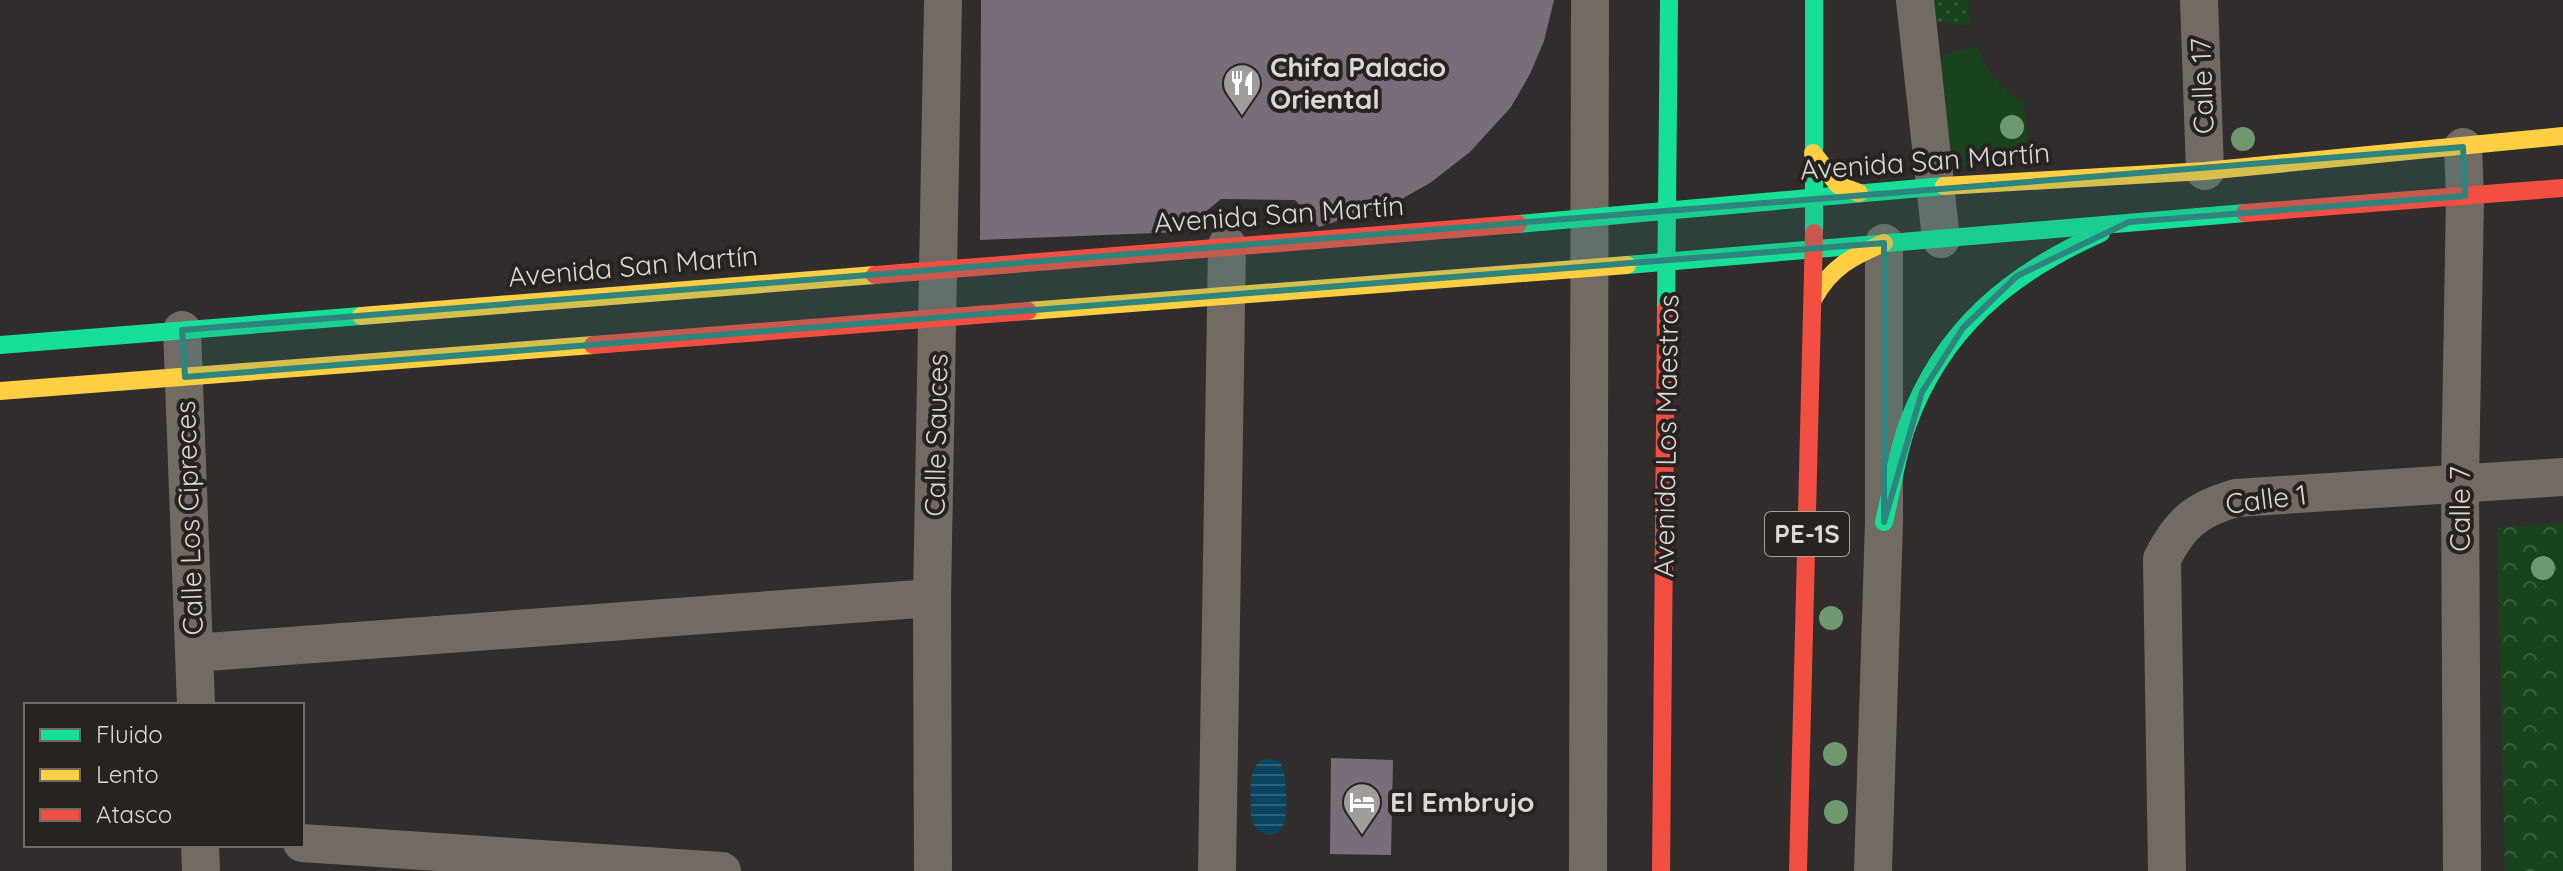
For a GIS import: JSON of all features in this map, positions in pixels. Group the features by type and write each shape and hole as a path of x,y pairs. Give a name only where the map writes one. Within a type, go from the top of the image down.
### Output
{"main road":[{"name":"Avenida Los Maestros","path":"1661,871 1669,0"},
{"name":"PE-1S","path":"1798,871 1814,298 1814,0"},
{"name":"Avenida San Martín","path":"0,345 1588,218 1934,187 2205,171 2563,136"},
{"path":"1813,153 1838,185 1859,193"},
{"path":"0,391 1588,268 2563,188"},
{"path":"1884,522 1907,427 1942,355 1963,328 2017,276 2082,241 2129,222"},
{"path":"1814,298 1824,278 1840,262 1884,243"}],"street":[{"name":"Calle Sauces","path":"933,871 932,598 943,0"},
{"path":"1588,871 1590,0"},
{"path":"1915,0 1941,239"},
{"name":"Calle 17","path":"2199,0 2205,171"},
{"name":"Calle 7","path":"2462,871 2460,482 2465,196 2463,147"},
{"path":"1873,871 1884,522 1884,243"},
{"path":"1217,871 1227,245"},
{"name":"Calle Los Cipreces","path":"182,330 196,703"},
{"name":"Calle 1","path":"2167,871 2162,559 2172,539 2197,513 2236,498 2563,477"},
{"path":"194,653 932,598"},
{"path":"304,843 722,871"},
{"path":"200,847 201,871"}],"highlighted area":[{"path":"2463,147 2465,196 2129,222 2017,276 1963,328 1922,392 1884,522 1884,243 185,377 182,330"}],"green space":[{"path":"1927,0 1968,0 1970,26 1929,21"},
{"path":"1977,46 1995,78 2024,102 2030,163 1961,166 1946,153 1934,65 1947,53"},
{"path":"2563,523 2563,871 2505,871 2497,528"}],"water":[{"path":"1265,758 1280,761 1286,793 1283,826 1269,835 1255,827 1251,816 1252,775"}],"building":[{"name":"Chifa Palacio Oriental","path":"981,0 1554,0 1544,41 1511,107 1470,152 1430,183 1398,201 1319,227 1295,200 1221,199 1181,232 980,240"},
{"path":"1331,758 1393,760 1391,855 1330,854"}],"traffic: fast":[{"path":"1666,310 1669,0"},
{"path":"1814,0 1814,233"},
{"path":"1518,224 1944,186"},
{"path":"1627,265 2245,213"},
{"path":"1884,522 1907,426 1939,361 1960,333 2008,287 2037,267 2101,233"},
{"path":"0,345 361,316"}],"traffic: slow":[{"path":"1944,186 2205,171 2563,136"},
{"path":"1813,153 1838,185 1859,193"},
{"path":"1814,298 1835,270 1884,243"},
{"path":"1028,311 1627,265"},
{"path":"361,316 875,275"},
{"path":"0,391 593,345"}],"traffic: jam":[{"path":"2245,213 2563,188"},
{"path":"875,275 1518,224"},
{"path":"1798,871 1814,233"},
{"path":"1661,871 1666,310"},
{"path":"593,345 1028,311"}],"place":[{"name":"Chifa Palacio Oriental","path":"1242,117"},
{"name":"El Embrujo","path":"1362,836"}]}
